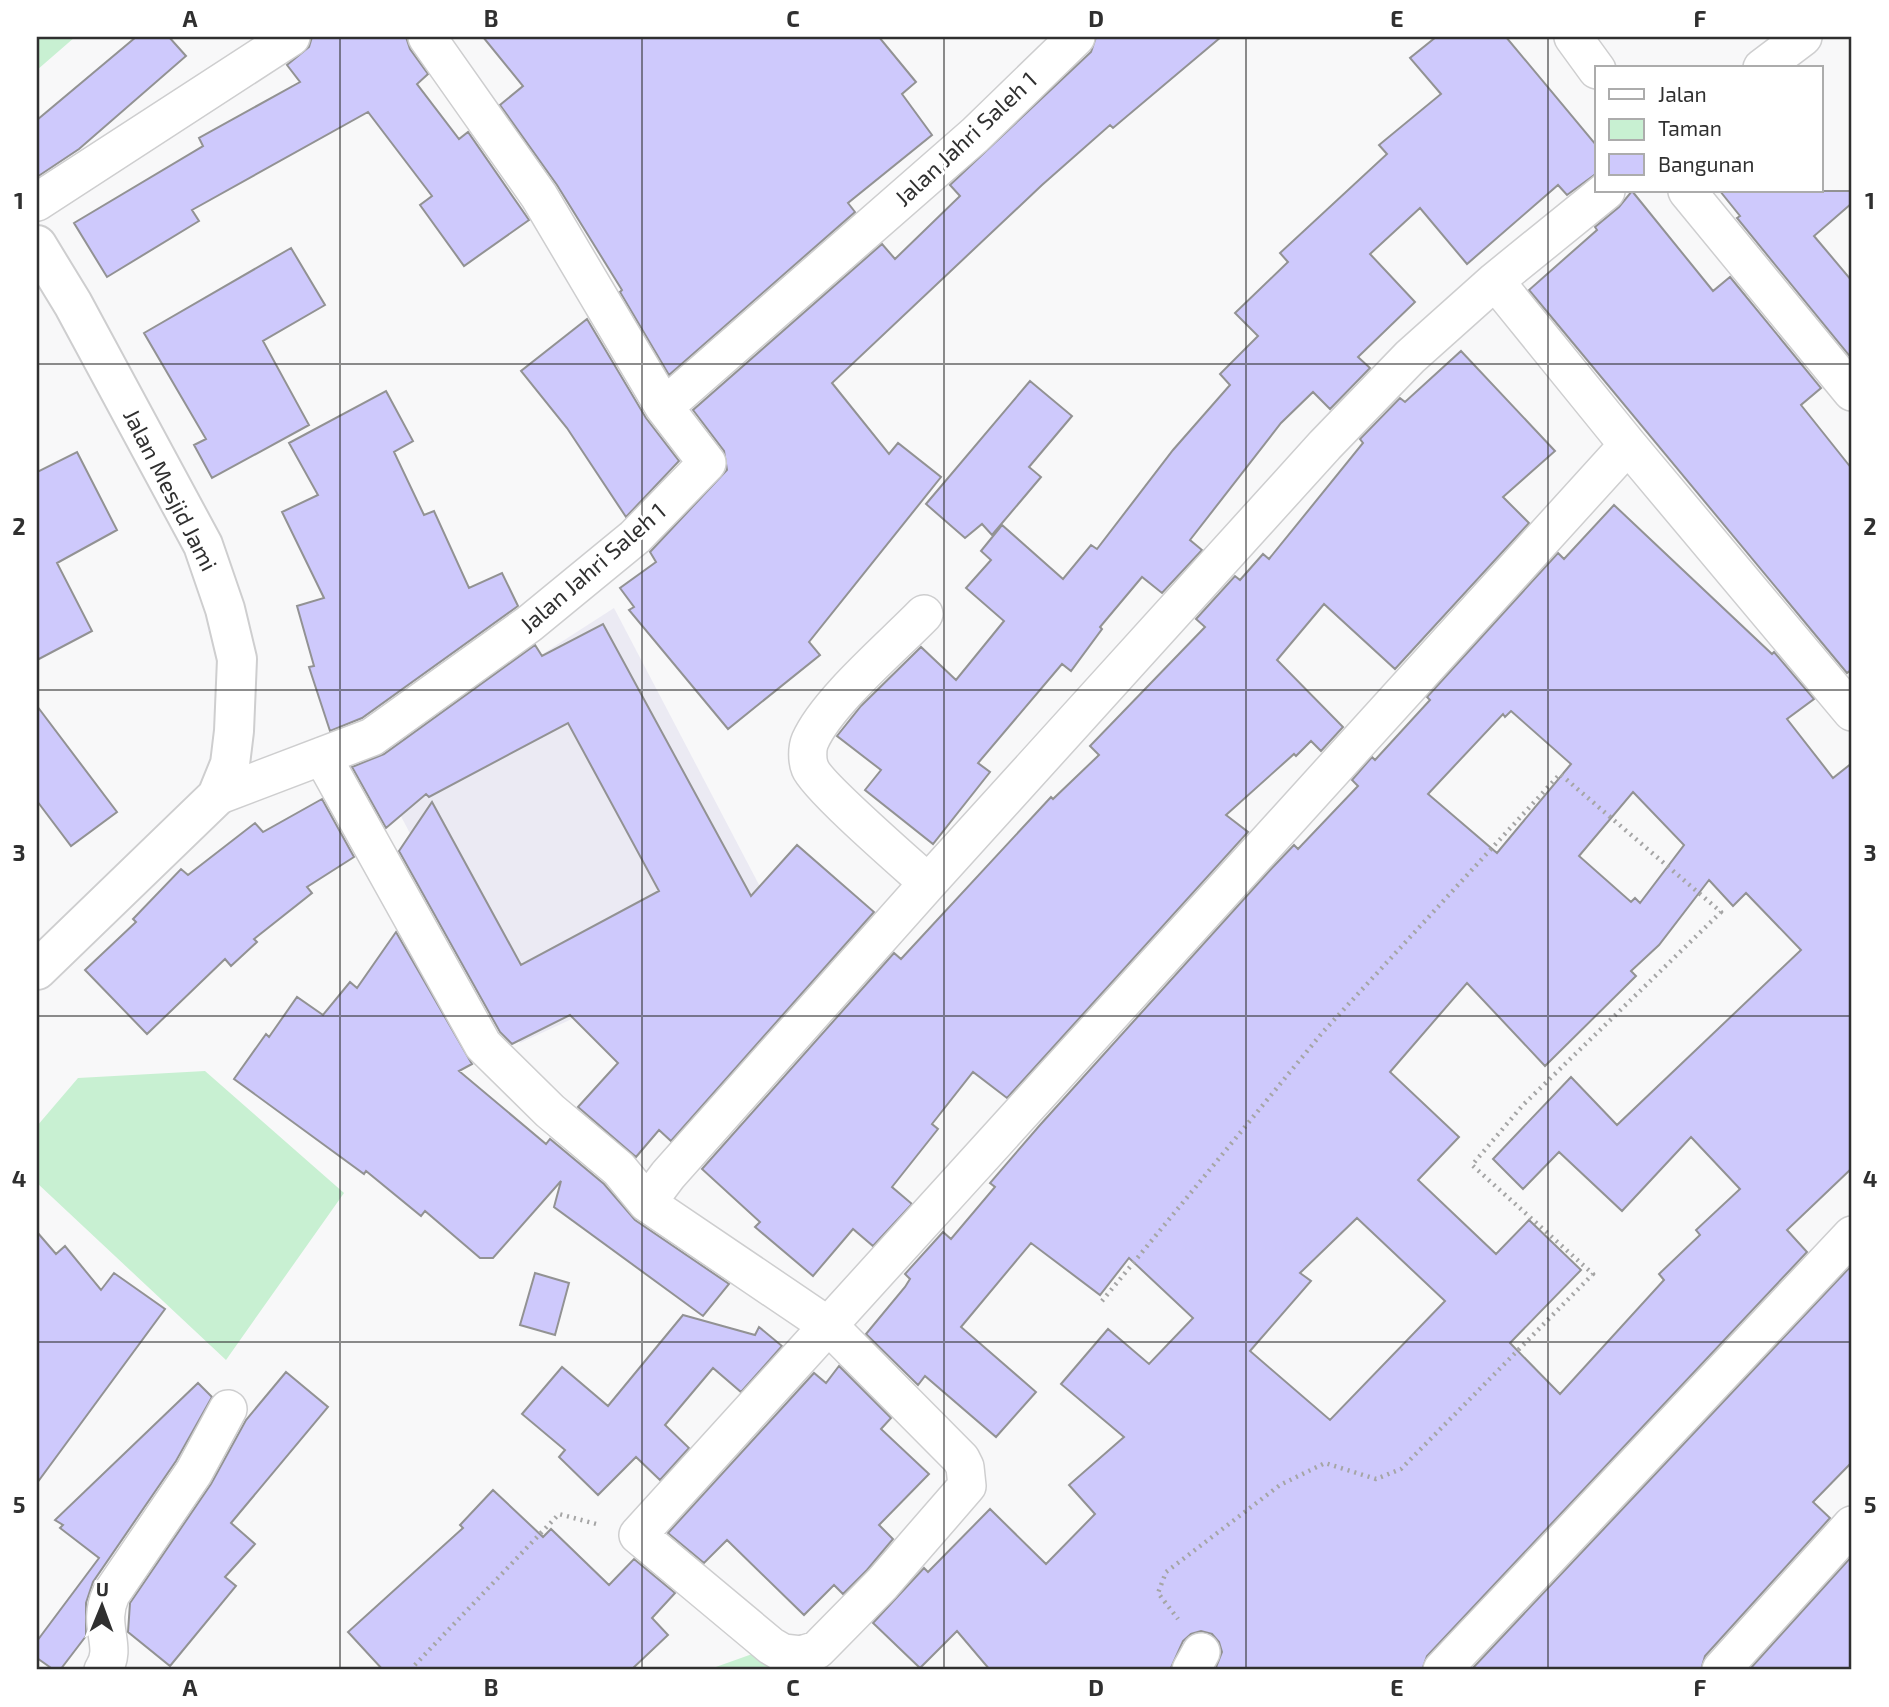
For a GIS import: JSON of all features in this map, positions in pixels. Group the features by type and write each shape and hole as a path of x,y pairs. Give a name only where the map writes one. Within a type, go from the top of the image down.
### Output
{"street":[{"path":"37,202 291,37"},
{"path":"427,37 539,196 664,407"},
{"name":"Jalan Jahri Saleh 1","path":"217,796 372,737 529,624 635,537 707,463 664,407 975,135 1076,37"},
{"path":"1573,37 1595,67"},
{"path":"1765,66 1803,37"},
{"path":"647,1203 668,1175 928,883 1316,454 1410,357 1495,281 1605,192"},
{"path":"1688,192 1852,392"},
{"name":"Jalan Mesjid Jami","path":"37,246 73,304 202,545 225,609 237,659 230,764 217,796 37,970"},
{"path":"1495,281 1628,445 1852,712"},
{"path":"322,756 484,1045 550,1111 619,1169 647,1203 830,1327 961,1459 965,1467 967,1486 882,1584 817,1650 801,1655 783,1653 771,1646 638,1535 830,1327 1135,985 1628,445"},
{"path":"924,614 834,707 810,742 808,757 810,769 828,788 928,883"},
{"path":"1442,1670 1852,1235"},
{"path":"103,1670 109,1658 104,1609 111,1594 194,1472 228,1409"},
{"path":"1721,1670 1852,1525"}],"path":[{"path":"1101,1301 1322,1033 1560,774 1721,912 1523,1105 1472,1164 1593,1274 1401,1469 1376,1479 1325,1463 1280,1485 1166,1572 1158,1593 1198,1640 1196,1661"},
{"path":"410,1670 559,1514 638,1535"}],"shaded area":[{"path":"614,608 779,923 520,1043 373,763"}],"green space":[{"path":"37,37 75,37 37,70"},
{"path":"205,1071 344,1193 226,1360 37,1183 37,1126 78,1078"},
{"path":"755,1653 772,1670 711,1670 713,1668"}],"building":[{"path":"136,37 169,37 186,56 79,149 37,177 37,120"},
{"path":"312,37 406,37 410,49 428,74 417,84 459,139 468,132 529,220 464,266 420,205 432,196 368,112 192,210 199,221 107,277 74,223 203,146 199,138 300,82 287,65 309,47"},
{"path":"483,37 879,37 916,82 902,94 932,135 848,203 855,212 669,375 620,292 622,290 557,185 500,105 523,86"},
{"path":"1096,37 1221,37 1113,128 1110,125 1042,185 832,383 889,454 898,443 941,477 809,642 820,655 728,729 629,610 634,607 620,588 656,562 650,552 727,470 724,451 693,410 882,244 895,259 960,196 950,185 1091,52"},
{"path":"1436,37 1506,37 1595,144 1595,174 1567,195 1558,185 1467,264 1420,208 1370,254 1415,302 1358,357 1370,368 1330,409 1313,392 1281,423 1190,540 1202,550 1162,593 1142,577 1100,627 1102,629 1071,671 1062,664 978,763 990,772 933,844 865,790 881,770 837,736 861,706 921,647 956,680 1004,621 966,588 991,560 981,551 1002,525 1063,579 1091,545 1097,549 1173,450 1230,385 1220,374 1258,336 1235,313 1288,262 1280,253 1387,154 1379,145 1441,94 1410,58"},
{"path":"1852,191 1852,203 1814,236 1852,281 1852,359 1737,218 1740,216 1721,192"},
{"path":"1633,192 1713,291 1730,277 1821,388 1801,405 1852,469 1852,669 1847,673 1529,290"},
{"path":"291,248 325,305 263,341 309,425 212,478 194,445 206,439 144,333"},
{"path":"587,319 646,418 679,461 626,517 567,428 521,371"},
{"path":"1461,351 1555,451 1503,497 1529,523 1395,669 1324,604 1277,660 1343,727 1321,751 1311,741 1226,815 1248,832 1007,1098 973,1072 932,1124 938,1129 892,1187 912,1204 873,1246 853,1229 813,1276 755,1227 760,1222 702,1169 894,953 901,959 1051,797 1053,799 1099,755 1090,746 1205,627 1196,619 1235,576 1240,580 1263,554 1269,559 1363,443 1360,439 1400,398 1405,402"},
{"path":"1030,381 1072,416 1029,467 1041,477 992,535 982,524 965,538 926,504"},
{"path":"386,391 413,441 394,452 424,515 434,511 469,588 502,573 518,606 362,718 330,731 309,667 314,666 297,606 324,598 282,512 318,495 289,443"},
{"path":"77,452 117,530 57,563 92,631 37,660 37,472"},
{"path":"1614,505 1772,654 1774,652 1814,699 1787,719 1833,778 1852,763 1852,1168 1787,1230 1807,1252 1427,1656 1422,1670 1215,1670 1222,1652 1219,1642 1212,1634 1201,1631 1191,1634 1183,1641 1170,1670 990,1670 957,1631 920,1668 873,1623 924,1568 928,1572 990,1509 1046,1564 1095,1514 1069,1485 1124,1437 1061,1384 1108,1329 1149,1364 1193,1318 1129,1258 1100,1295 1031,1243 961,1327 1036,1392 996,1437 925,1376 918,1385 866,1334 905,1287 910,1279 905,1274 943,1232 951,1239 995,1187 990,1183 1040,1125 1272,868 1294,845 1298,849 1358,786 1352,780 1372,757 1375,760 1430,700 1427,697 1558,553 1564,559","holes":["1511,711 1571,764 1497,853 1428,794 1503,714 1505,717","1633,792 1684,845 1640,903 1635,898 1631,902 1579,856","1709,880 1733,906 1746,893 1801,950 1617,1125 1571,1077 1493,1159 1523,1189 1559,1152 1622,1211 1691,1137 1740,1189 1696,1230 1700,1235 1659,1274 1664,1280 1560,1394 1510,1343 1581,1270 1529,1220 1496,1254 1418,1180 1459,1137 1390,1072 1467,983 1545,1066 1636,976 1631,971 1659,945","1357,1218 1445,1301 1330,1420 1250,1351 1311,1281 1300,1273"]},
{"path":"603,624 751,896 797,845 874,912 671,1141 659,1130 636,1157 578,1107 618,1063 570,1015 512,1044 500,1032 399,851 432,802 521,965 659,891 568,723 429,797 426,794 386,828 352,767 384,754 535,645 542,656"},
{"path":"37,706 117,812 71,846 37,801"},
{"path":"322,799 354,857 307,887 312,893 254,939 257,942 231,966 225,959 147,1034 85,970 136,922 133,919 181,869 188,875 255,823 263,832"},
{"path":"396,932 472,1064 459,1071 546,1144 550,1139 604,1184 635,1220 729,1284 703,1316 554,1207 561,1181 493,1258 480,1258 425,1211 421,1216 366,1171 364,1174 234,1079 266,1034 269,1037 297,997 323,1015 350,982 357,988"},
{"path":"37,1232 56,1254 65,1246 101,1290 114,1273 165,1309 37,1483"},
{"path":"1852,1265 1852,1462 1813,1502 1830,1518 1705,1656 1701,1670 1471,1670"},
{"path":"535,1273 569,1283 555,1335 520,1325"},
{"path":"683,1315 755,1335 759,1327 782,1346 741,1392 713,1368 665,1425 689,1448 660,1480 636,1457 598,1495 559,1457 565,1450 522,1414 562,1367 608,1406"},
{"path":"839,1366 891,1418 881,1429 929,1474 879,1525 893,1539 867,1570 843,1594 834,1585 804,1615 727,1540 704,1563 668,1533 814,1373 826,1383"},
{"path":"286,1372 328,1407 231,1523 255,1544 225,1577 236,1586 170,1666 128,1632 130,1603 211,1484 246,1420"},
{"path":"198,1383 212,1397 176,1461 93,1582 86,1603 86,1636 60,1670 54,1670 37,1658 37,1641 99,1558 60,1528 63,1525 55,1520"},
{"path":"493,1490 543,1537 551,1529 609,1585 634,1559 675,1593 652,1618 668,1635 631,1670 383,1670 348,1632 463,1528 460,1525"},
{"path":"1852,1556 1852,1670 1749,1670"}]}
